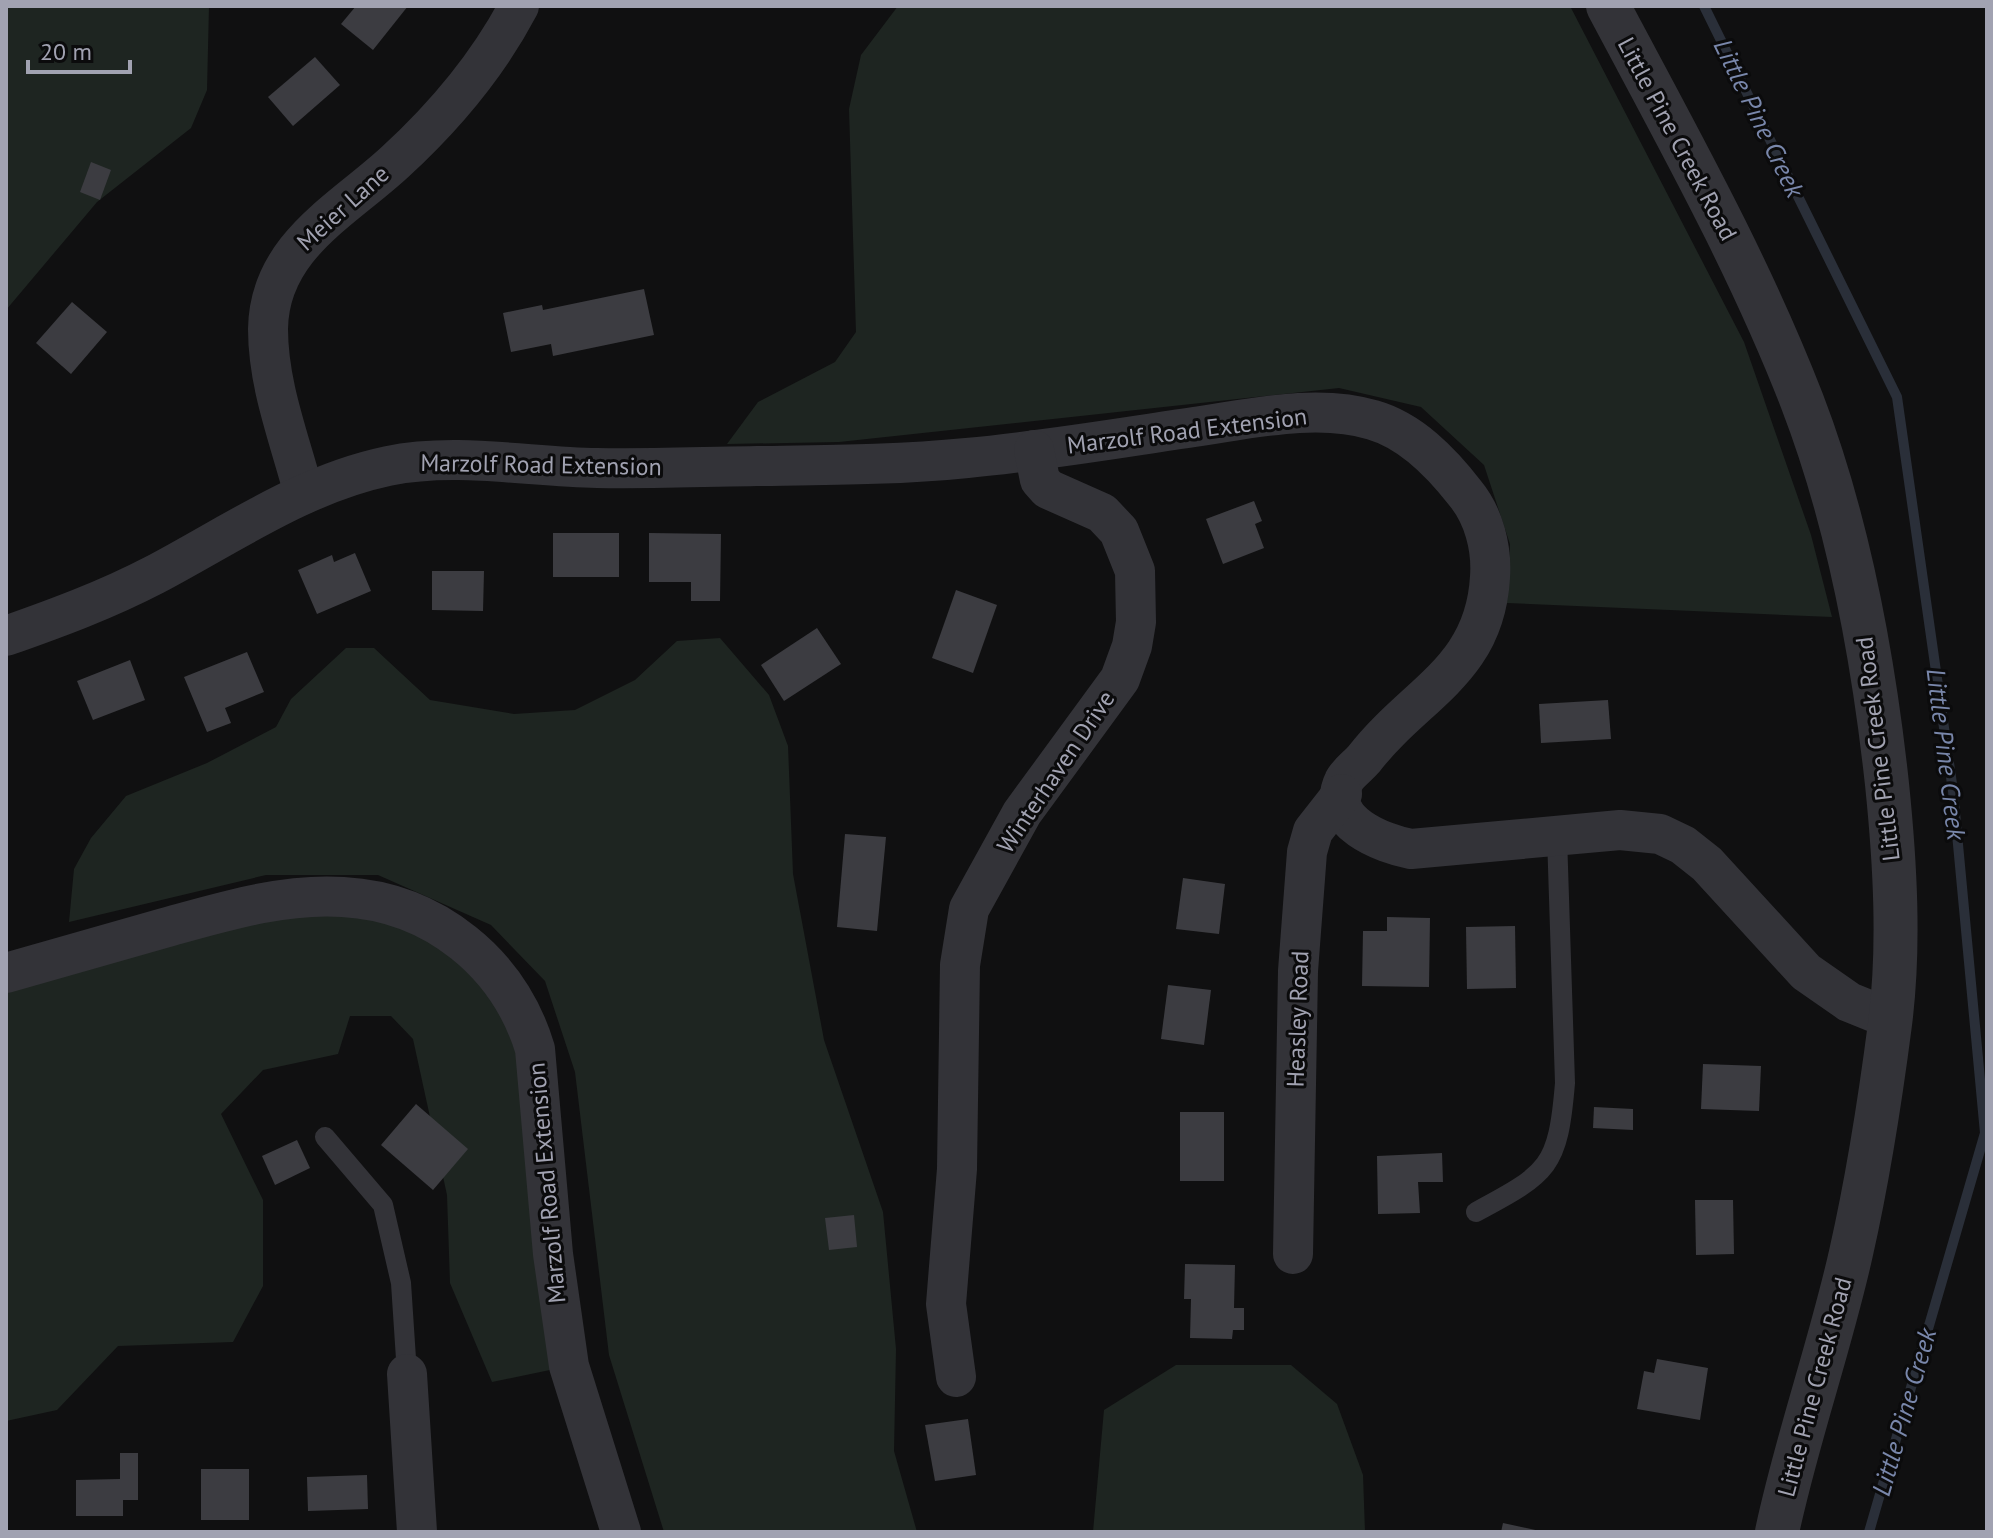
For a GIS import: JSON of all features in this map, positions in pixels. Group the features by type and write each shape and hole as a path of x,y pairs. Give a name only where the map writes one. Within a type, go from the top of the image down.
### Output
{"street":[{"name":"Meier Lane","path":"304,494 269,360 268,327 277,279 307,235 395,162 452,103 481,68 519,6"},
{"name":"Little Pine Creek Road","path":"1608,6 1720,217 1772,327 1804,405 1835,506 1862,618 1880,724 1891,825 1894,926 1891,1019 1871,1156 1851,1255 1777,1532"},
{"name":"Marzolf Road Extension","path":"6,636 98,603 304,494 384,467 415,462 597,468 868,464 1034,450 1255,419 1312,414 1356,416 1378,421 1411,439 1455,480 1471,500 1488,538 1488,603 1479,634 1459,663 1432,692 1382,736 1344,781 1342,794"},
{"name":"Winterhaven Drive","path":"956,1377 946,1304 957,1169 960,965 969,909 1022,813 1120,679 1132,646 1136,622 1135,571 1119,531 1102,513 1048,489 1040,480 1034,450"},
{"path":"1342,794 1343,807 1351,822 1389,845 1411,849 1643,831 1683,845 1707,864 1806,972 1849,1002 1891,1019"},
{"name":"Heasley Road","path":"1293,1254 1298,971 1307,852 1313,831 1342,794"},
{"name":"Marzolf Road Extension","path":"6,973 226,911 299,898 344,897 394,905 430,921 469,946 510,990 526,1020 535,1049 553,1254 567,1352 599,1471 621,1532"},
{"path":"407,1374 417,1532"}],"lane":[{"path":"1476,1212 1542,1172 1552,1158 1562,1124 1565,1083 1557,836"},
{"path":"325,1137 383,1205 401,1283 407,1374"}],"shaded area":[{"path":"6,6 209,6 207,90 191,128 97,202 6,310"},
{"path":"898,6 1570,6 1744,342 1811,535 1832,617 1507,603 1510,544 1484,465 1421,407 1339,388 839,442 727,444 758,402 835,362 856,332 849,109 861,55"},
{"path":"720,638 769,695 788,746 793,874 824,1040 883,1212 896,1349 894,1451 917,1532 664,1532 609,1355 575,1072 545,981 491,925 378,875 266,875 69,922 74,869 91,838 126,796 207,763 276,727 291,699 346,648 374,648 430,700 514,714 575,710 635,680 677,641"},
{"path":"394,905 510,990 569,1366 492,1382 450,1283 447,1195 413,1039 391,1016 350,1016 338,1054 263,1070 221,1114 263,1200 263,1286 233,1342 118,1346 57,1410 6,1421 6,973 226,911"},
{"path":"1176,1365 1291,1365 1337,1404 1363,1475 1365,1532 1093,1532 1104,1410"}],"building":[{"path":"356,6 408,6 373,50 341,24"},
{"path":"315,57 340,85 293,126 268,97"},
{"path":"91,162 111,170 100,200 80,192"},
{"path":"644,289 654,335 553,356 551,344 511,352 503,313 542,305 543,310"},
{"path":"72,302 107,332 71,374 36,343"},
{"path":"1254,501 1262,521 1255,524 1264,548 1223,564 1206,519"},
{"path":"553,533 619,533 619,577 553,577"},
{"path":"649,533 721,534 720,601 691,601 691,582 649,582"},
{"path":"355,553 371,591 317,614 298,570 332,555 334,562"},
{"path":"432,571 484,571 483,611 432,610"},
{"path":"956,590 997,605 973,673 932,658"},
{"path":"817,628 841,664 784,701 761,665"},
{"path":"247,652 264,692 225,708 231,723 207,732 184,677"},
{"path":"130,660 145,700 93,720 77,681"},
{"path":"1608,700 1611,739 1541,743 1539,704"},
{"path":"845,834 886,837 877,931 837,927"},
{"path":"1183,878 1225,884 1219,934 1176,929"},
{"path":"1387,917 1430,918 1429,987 1362,986 1363,931 1387,931"},
{"path":"1515,926 1516,988 1467,989 1466,927"},
{"path":"1168,985 1211,990 1204,1045 1161,1039"},
{"path":"1703,1064 1761,1066 1759,1111 1701,1109"},
{"path":"416,1104 468,1149 433,1190 381,1145"},
{"path":"1594,1107 1633,1109 1633,1130 1593,1128"},
{"path":"1180,1112 1224,1112 1224,1181 1180,1181"},
{"path":"297,1140 310,1168 275,1185 262,1156"},
{"path":"1442,1153 1443,1182 1418,1182 1420,1213 1378,1214 1377,1156"},
{"path":"1695,1200 1733,1200 1734,1254 1696,1255"},
{"path":"854,1215 857,1247 829,1250 825,1218"},
{"path":"1185,1264 1235,1265 1234,1308 1244,1308 1244,1330 1233,1330 1232,1339 1190,1338 1191,1299 1184,1299"},
{"path":"1657,1359 1708,1368 1700,1420 1637,1409 1644,1371 1654,1373"},
{"path":"968,1419 976,1475 935,1481 925,1425"},
{"path":"120,1453 138,1453 138,1500 123,1500 123,1516 76,1516 76,1480 120,1479"},
{"path":"201,1469 249,1469 249,1520 201,1520"},
{"path":"367,1475 368,1509 308,1511 307,1477"},
{"path":"1503,1523 1540,1531 1540,1532 1501,1532"}],"waterway":[{"name":"Little Pine Creek","path":"1704,6 1897,397 1953,791 1985,1133 1869,1532"}]}
